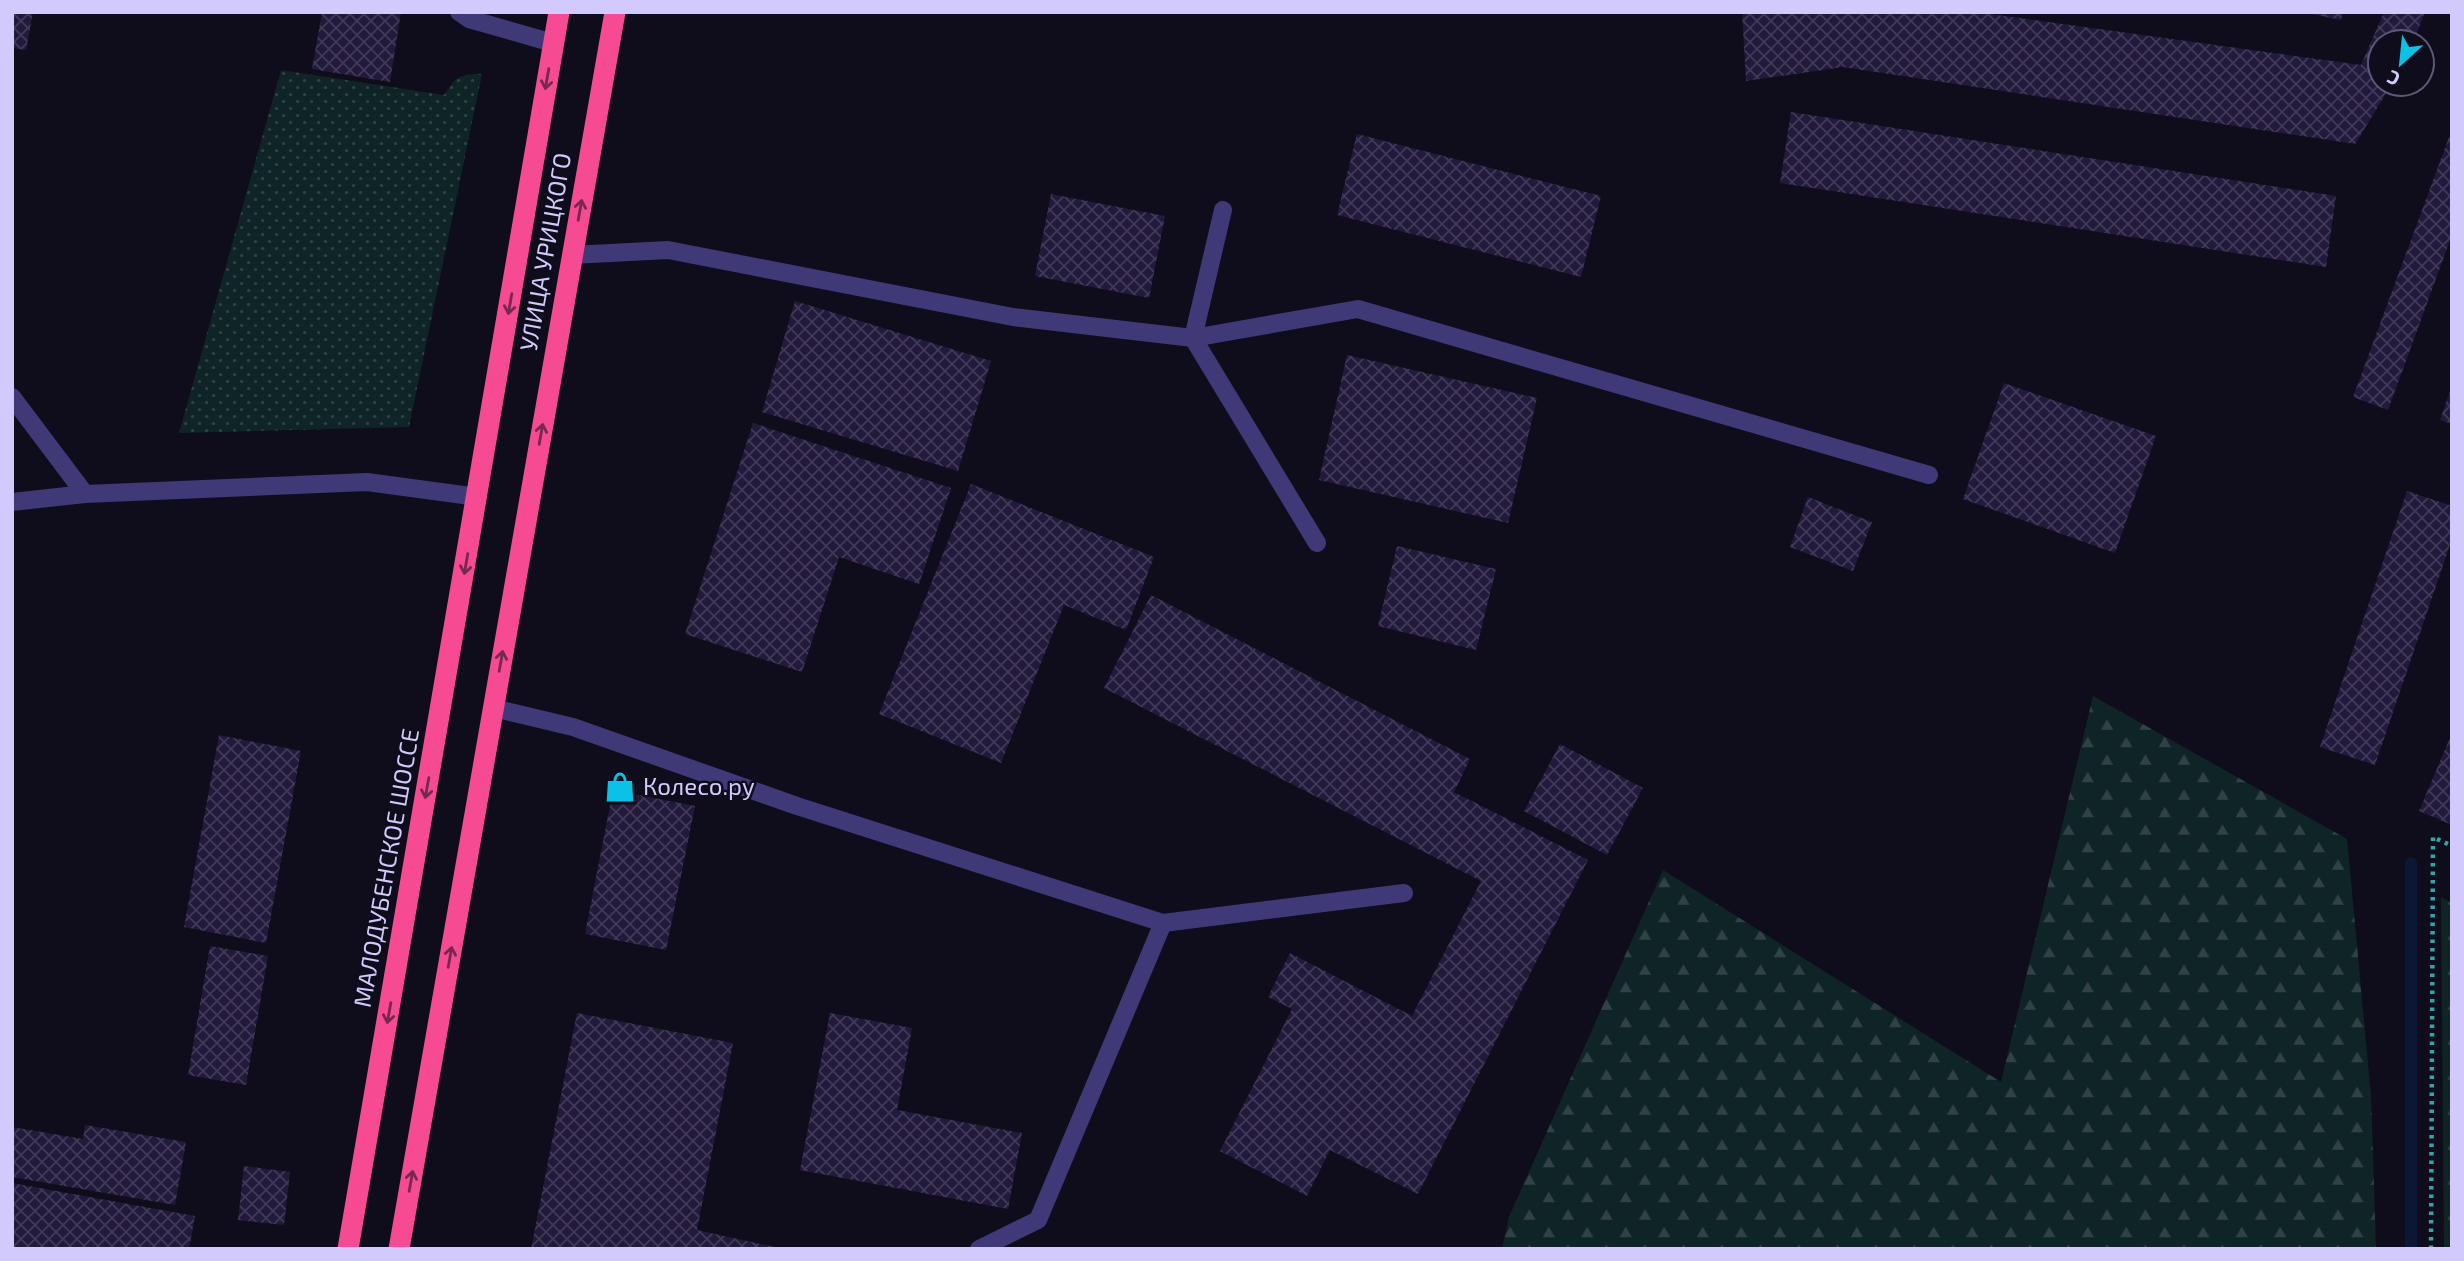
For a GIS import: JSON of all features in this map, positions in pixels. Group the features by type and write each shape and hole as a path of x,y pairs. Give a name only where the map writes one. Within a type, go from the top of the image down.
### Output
{"highway":[{"name":"УЛИЦА УРИЦКОГО","path":"478,497 559,12"},
{"name":"УЛИЦА УРИЦКОГО","path":"493,708 615,12"},
{"name":"МАЛОДУБЕНСКОЕ ШОССЕ","path":"348,1249 478,497"},
{"path":"400,1249 493,708"}],"lane":[{"path":"459,12 469,19 554,43"},
{"path":"1223,210 1193,338 1317,543"},
{"path":"572,255 668,250 1013,317 1193,338 1358,309 1929,475"},
{"path":"12,397 85,494"},
{"path":"12,502 85,494 367,482 478,497"},
{"path":"493,708 573,727 797,806 1163,923 1404,893"},
{"path":"979,1249 1038,1220 1163,923"}],"path":[{"path":"2431,1249 2433,837 2452,846"}],"green space":[{"path":"281,70 444,95 459,77 482,74 409,427 179,433"},
{"path":"2093,696 2347,839 2371,1096 2376,1249 1502,1249 1509,1217 1663,870 2001,1082"},
{"path":"2441,897 2452,903 2452,1249 2444,1249"}],"building":[{"path":"12,12 33,12 26,50 12,48"},
{"path":"322,12 401,12 390,82 312,69"},
{"path":"1742,12 1976,12 2361,65 2366,53 2366,98 2383,98 2355,144 1843,67 1746,81"},
{"path":"2301,12 2343,12 2341,20"},
{"path":"2384,12 2425,12 2419,28 2377,28"},
{"path":"1791,112 2336,196 2326,267 1780,183"},
{"path":"2452,129 2452,235 2388,410 2353,397"},
{"path":"1357,134 1601,196 1581,277 1337,215"},
{"path":"1051,194 1165,216 1149,298 1035,276"},
{"path":"795,301 991,361 958,471 762,412"},
{"path":"1347,355 1537,398 1508,523 1319,480"},
{"path":"2004,383 2156,436 2115,553 1963,499"},
{"path":"2452,388 2452,424 2440,420"},
{"path":"753,423 951,488 919,584 839,557 802,672 685,634"},
{"path":"971,484 1154,557 1126,630 1064,605 1001,763 879,714"},
{"path":"2407,491 2452,506 2452,539 2375,765 2320,747"},
{"path":"1808,497 1872,522 1853,571 1790,547"},
{"path":"1397,546 1496,569 1476,650 1378,626"},
{"path":"1151,595 1470,759 1454,792 1588,860 1418,1194 1330,1150 1307,1196 1220,1151 1292,1009 1268,997 1290,953 1412,1016 1481,881 1104,688"},
{"path":"2452,733 2452,825 2419,811"},
{"path":"219,735 301,751 266,943 184,927"},
{"path":"1560,744 1643,788 1607,855 1524,811"},
{"path":"613,790 695,806 666,950 585,934"},
{"path":"210,946 268,956 246,1085 188,1075"},
{"path":"577,1013 733,1043 697,1230 784,1249 531,1249"},
{"path":"830,1013 912,1028 897,1110 1022,1133 1008,1209 800,1170"},
{"path":"85,1125 186,1142 175,1205 12,1177 12,1127 83,1139"},
{"path":"244,1166 290,1172 284,1225 238,1220"},
{"path":"12,1183 195,1216 189,1249 12,1249"}],"waterway":[{"path":"2411,863 2411,1249"}],"place":[{"name":"Колесо.ру","path":"620,787"}]}
